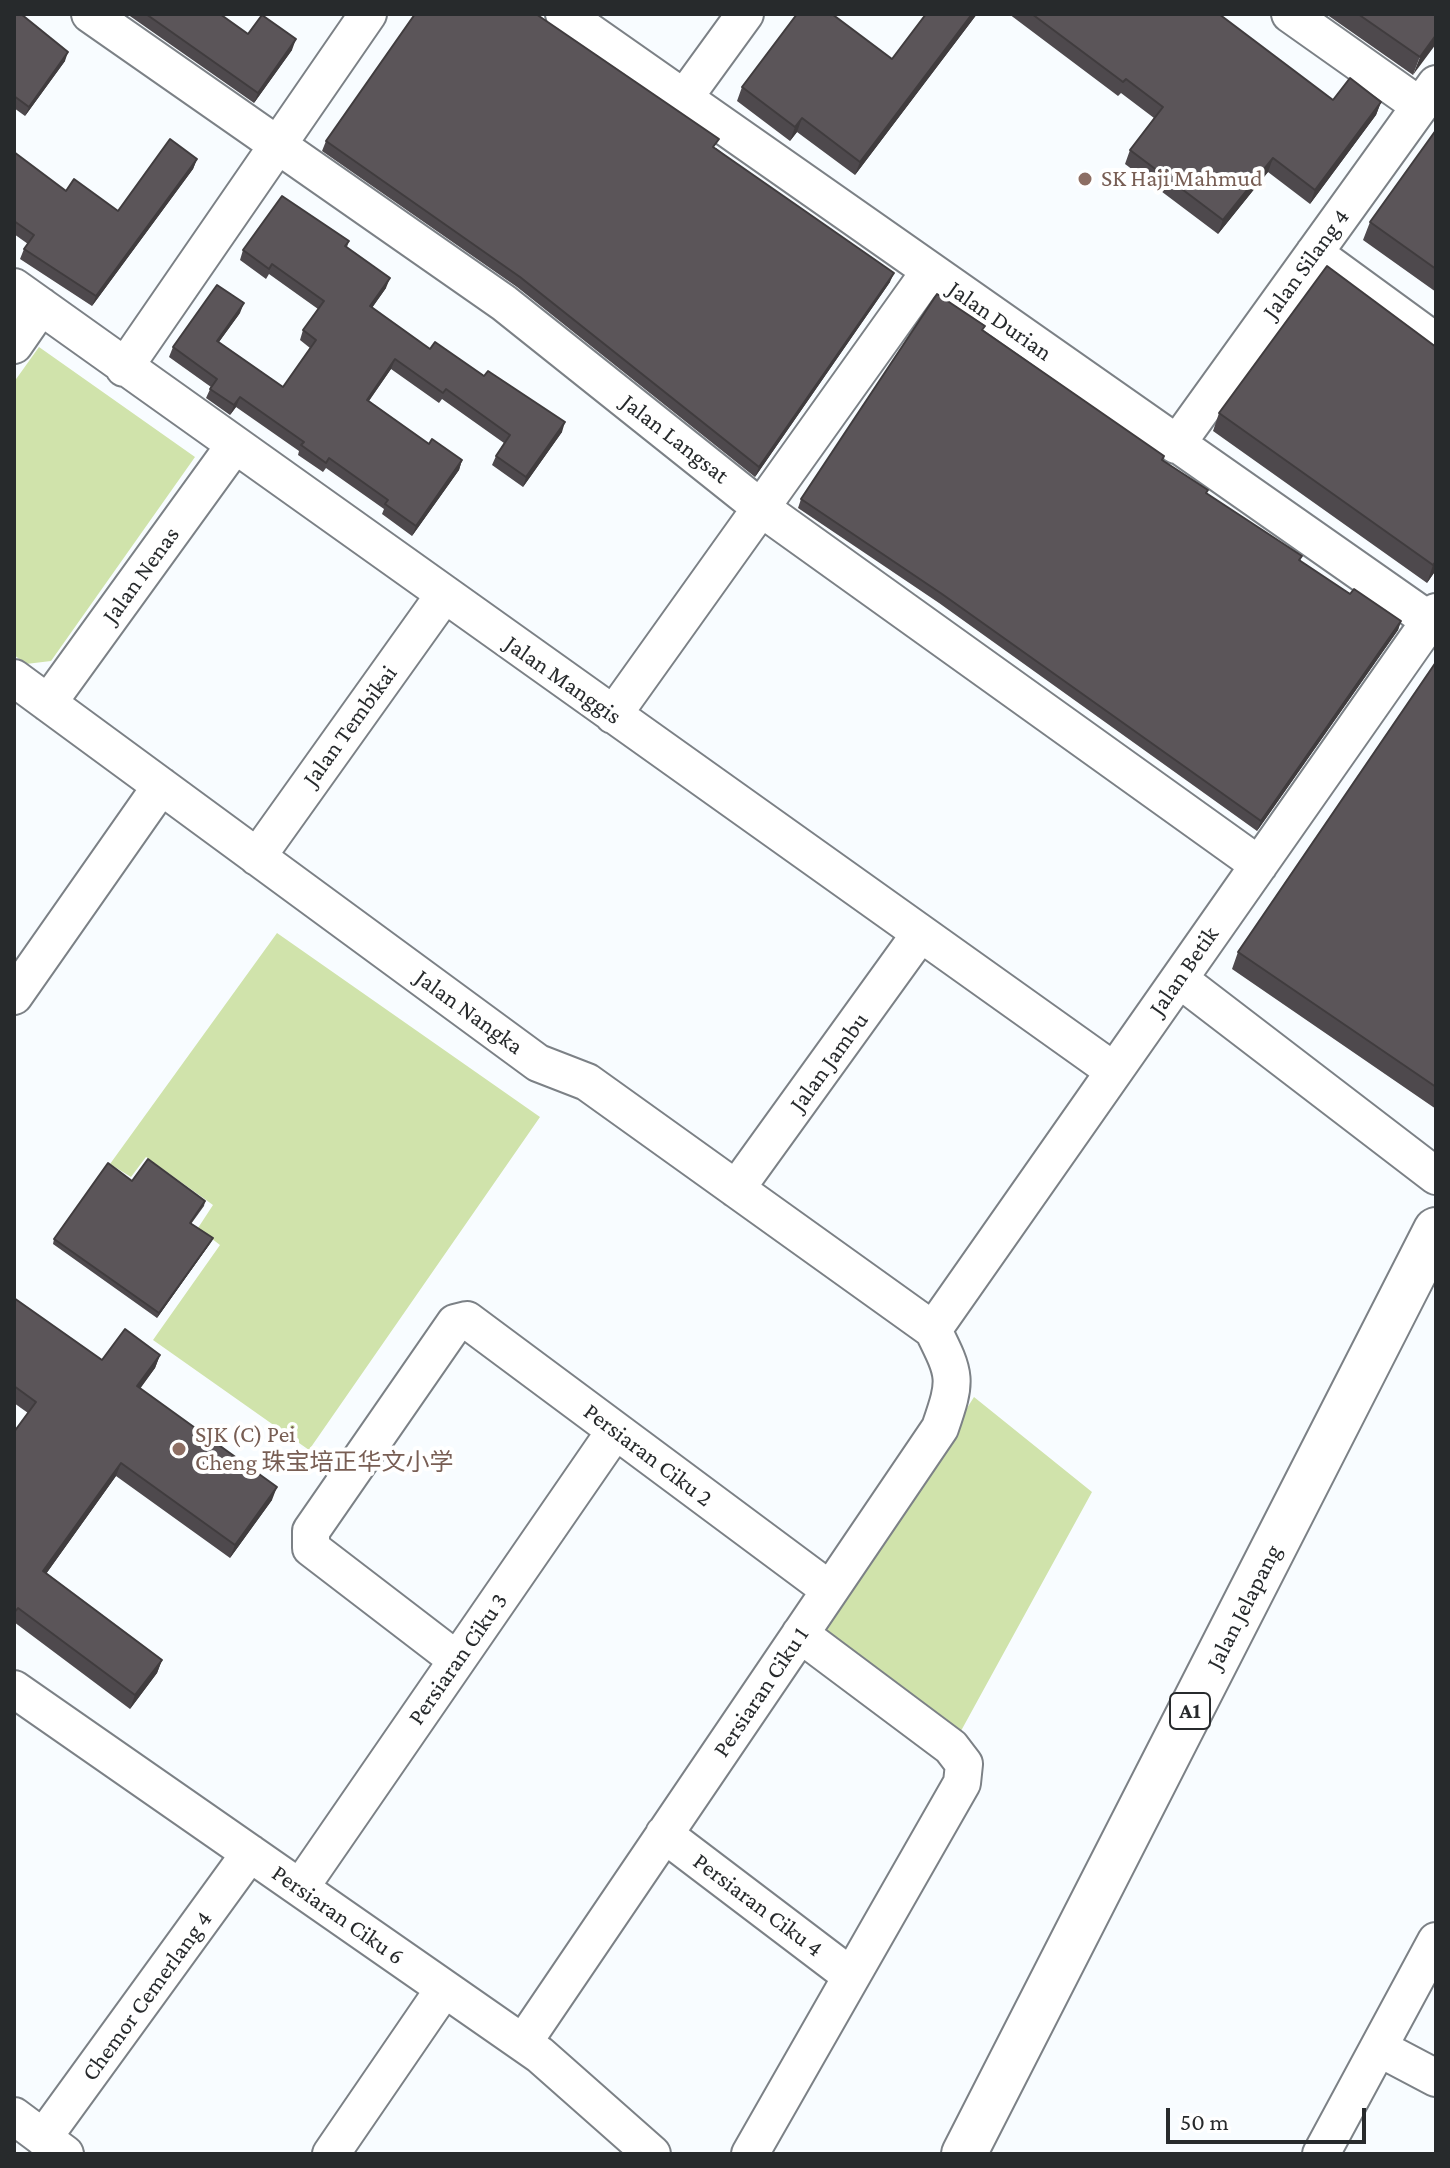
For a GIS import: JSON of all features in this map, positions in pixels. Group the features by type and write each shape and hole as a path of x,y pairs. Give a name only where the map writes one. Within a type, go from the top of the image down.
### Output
{"main road":[{"name":"Jalan Jelapang","path":"980,2154 1429,1271 1436,1230"},
{"name":"Jalan Jelapang","path":"964,2154 1429,1271"}],"street":[{"name":"Jalan Langsat","path":"90,14 504,303 761,508 1259,865"},
{"path":"124,368 368,14"},
{"name":"Jalan Durian","path":"564,14 1176,445 1434,620"},
{"path":"684,98 745,14"},
{"path":"1290,14 1428,95"},
{"name":"Jalan Silang 4","path":"1176,445 1428,95"},
{"path":"1314,253 1436,342"},
{"path":"613,715 930,271"},
{"path":"14,345 28,296"},
{"name":"Jalan Manggis","path":"28,296 124,368 1114,1071"},
{"name":"Jalan Nenas","path":"48,703 234,446"},
{"name":"Jalan Tembikai","path":"257,857 444,595"},
{"name":"Jalan Betik","path":"933,1330 1434,620"},
{"name":"Jalan Nangka","path":"14,678 538,1063 587,1082 933,1330"},
{"path":"14,996 161,786"},
{"name":"Jalan Jambu","path":"736,1189 920,934"},
{"path":"1179,979 1436,1176"},
{"name":"Persiaran Ciku 2","path":"457,1660 311,1548 311,1531 455,1323 467,1320 830,1590"},
{"name":"Persiaran Ciku 1","path":"523,2043 940,1428 953,1391 952,1368 933,1330"},
{"name":"Persiaran Ciku 3","path":"300,1888 615,1431"},
{"path":"750,2154 962,1783 964,1764 951,1747 800,1634"},
{"name":"Persiaran Ciku 6","path":"14,1689 523,2043 652,2154"},
{"name":"Persiaran Ciku 4","path":"664,1834 851,1976"},
{"name":"Chemor Cemerlang 4","path":"54,2146 250,1853"},
{"path":"1321,2154 1381,2049 1436,1941"},
{"path":"331,2154 444,1989"},
{"path":"1381,2049 1436,2078"},
{"path":"14,2116 54,2146"}],"green space":[{"path":"39,347 195,457 51,661 26,664 14,655 14,382"},
{"path":"277,933 540,1117 309,1450 153,1340 220,1245 198,1228 213,1205 146,1157 131,1177 110,1164"},
{"path":"974,1397 1092,1492 956,1740 825,1632"}],"building":[{"path":"14,14 21,14 68,52 29,107 14,96"},
{"path":"146,14 220,14 248,34 262,15 296,39 258,93"},
{"path":"415,14 536,14 719,139 713,147 894,273 759,467 520,277 326,141"},
{"path":"797,14 832,14 892,59 926,14 972,14 860,162 802,118 795,127 742,87"},
{"path":"1032,14 1219,14 1333,100 1350,78 1381,102 1315,190 1273,158 1223,220 1130,150 1163,107 1126,79 1123,82"},
{"path":"1358,14 1436,14 1436,35 1420,57"},
{"path":"1436,130 1436,269 1370,222"},
{"path":"170,139 197,159 96,296 24,249 34,235 14,221 14,152 66,191 74,179 118,211"},
{"path":"282,196 349,241 345,246 390,278 370,306 430,349 435,342 484,376 488,371 565,422 526,477 496,456 510,435 446,389 443,393 395,359 367,400 429,444 432,439 462,460 416,526 385,504 388,500 329,458 326,463 301,445 304,442 240,397 234,405 210,389 217,379 173,347 217,285 244,303 217,341 283,387 316,340 303,330 324,301 272,264 269,269 243,250"},
{"path":"1327,266 1436,347 1436,561 1433,565 1219,413"},
{"path":"937,294 985,326 982,330 1164,456 1162,460 1208,490 1206,493 1302,556 1299,560 1350,594 1354,589 1401,621 1261,821 942,594 801,499"},
{"path":"1436,662 1436,1087 1238,952"},
{"path":"148,1159 205,1201 190,1223 213,1238 159,1313 54,1239 108,1163 132,1181"},
{"path":"14,1298 102,1360 125,1329 160,1355 137,1386 277,1487 235,1545 121,1463 43,1571 162,1660 135,1695 18,1608 14,1613 14,1432 36,1402 14,1386"}],"place":[{"name":"SK Haji Mahmud","path":"1085,179"},
{"name":"SJK (C) Pei Cheng 珠宝培正华文小学","path":"179,1449"}]}
